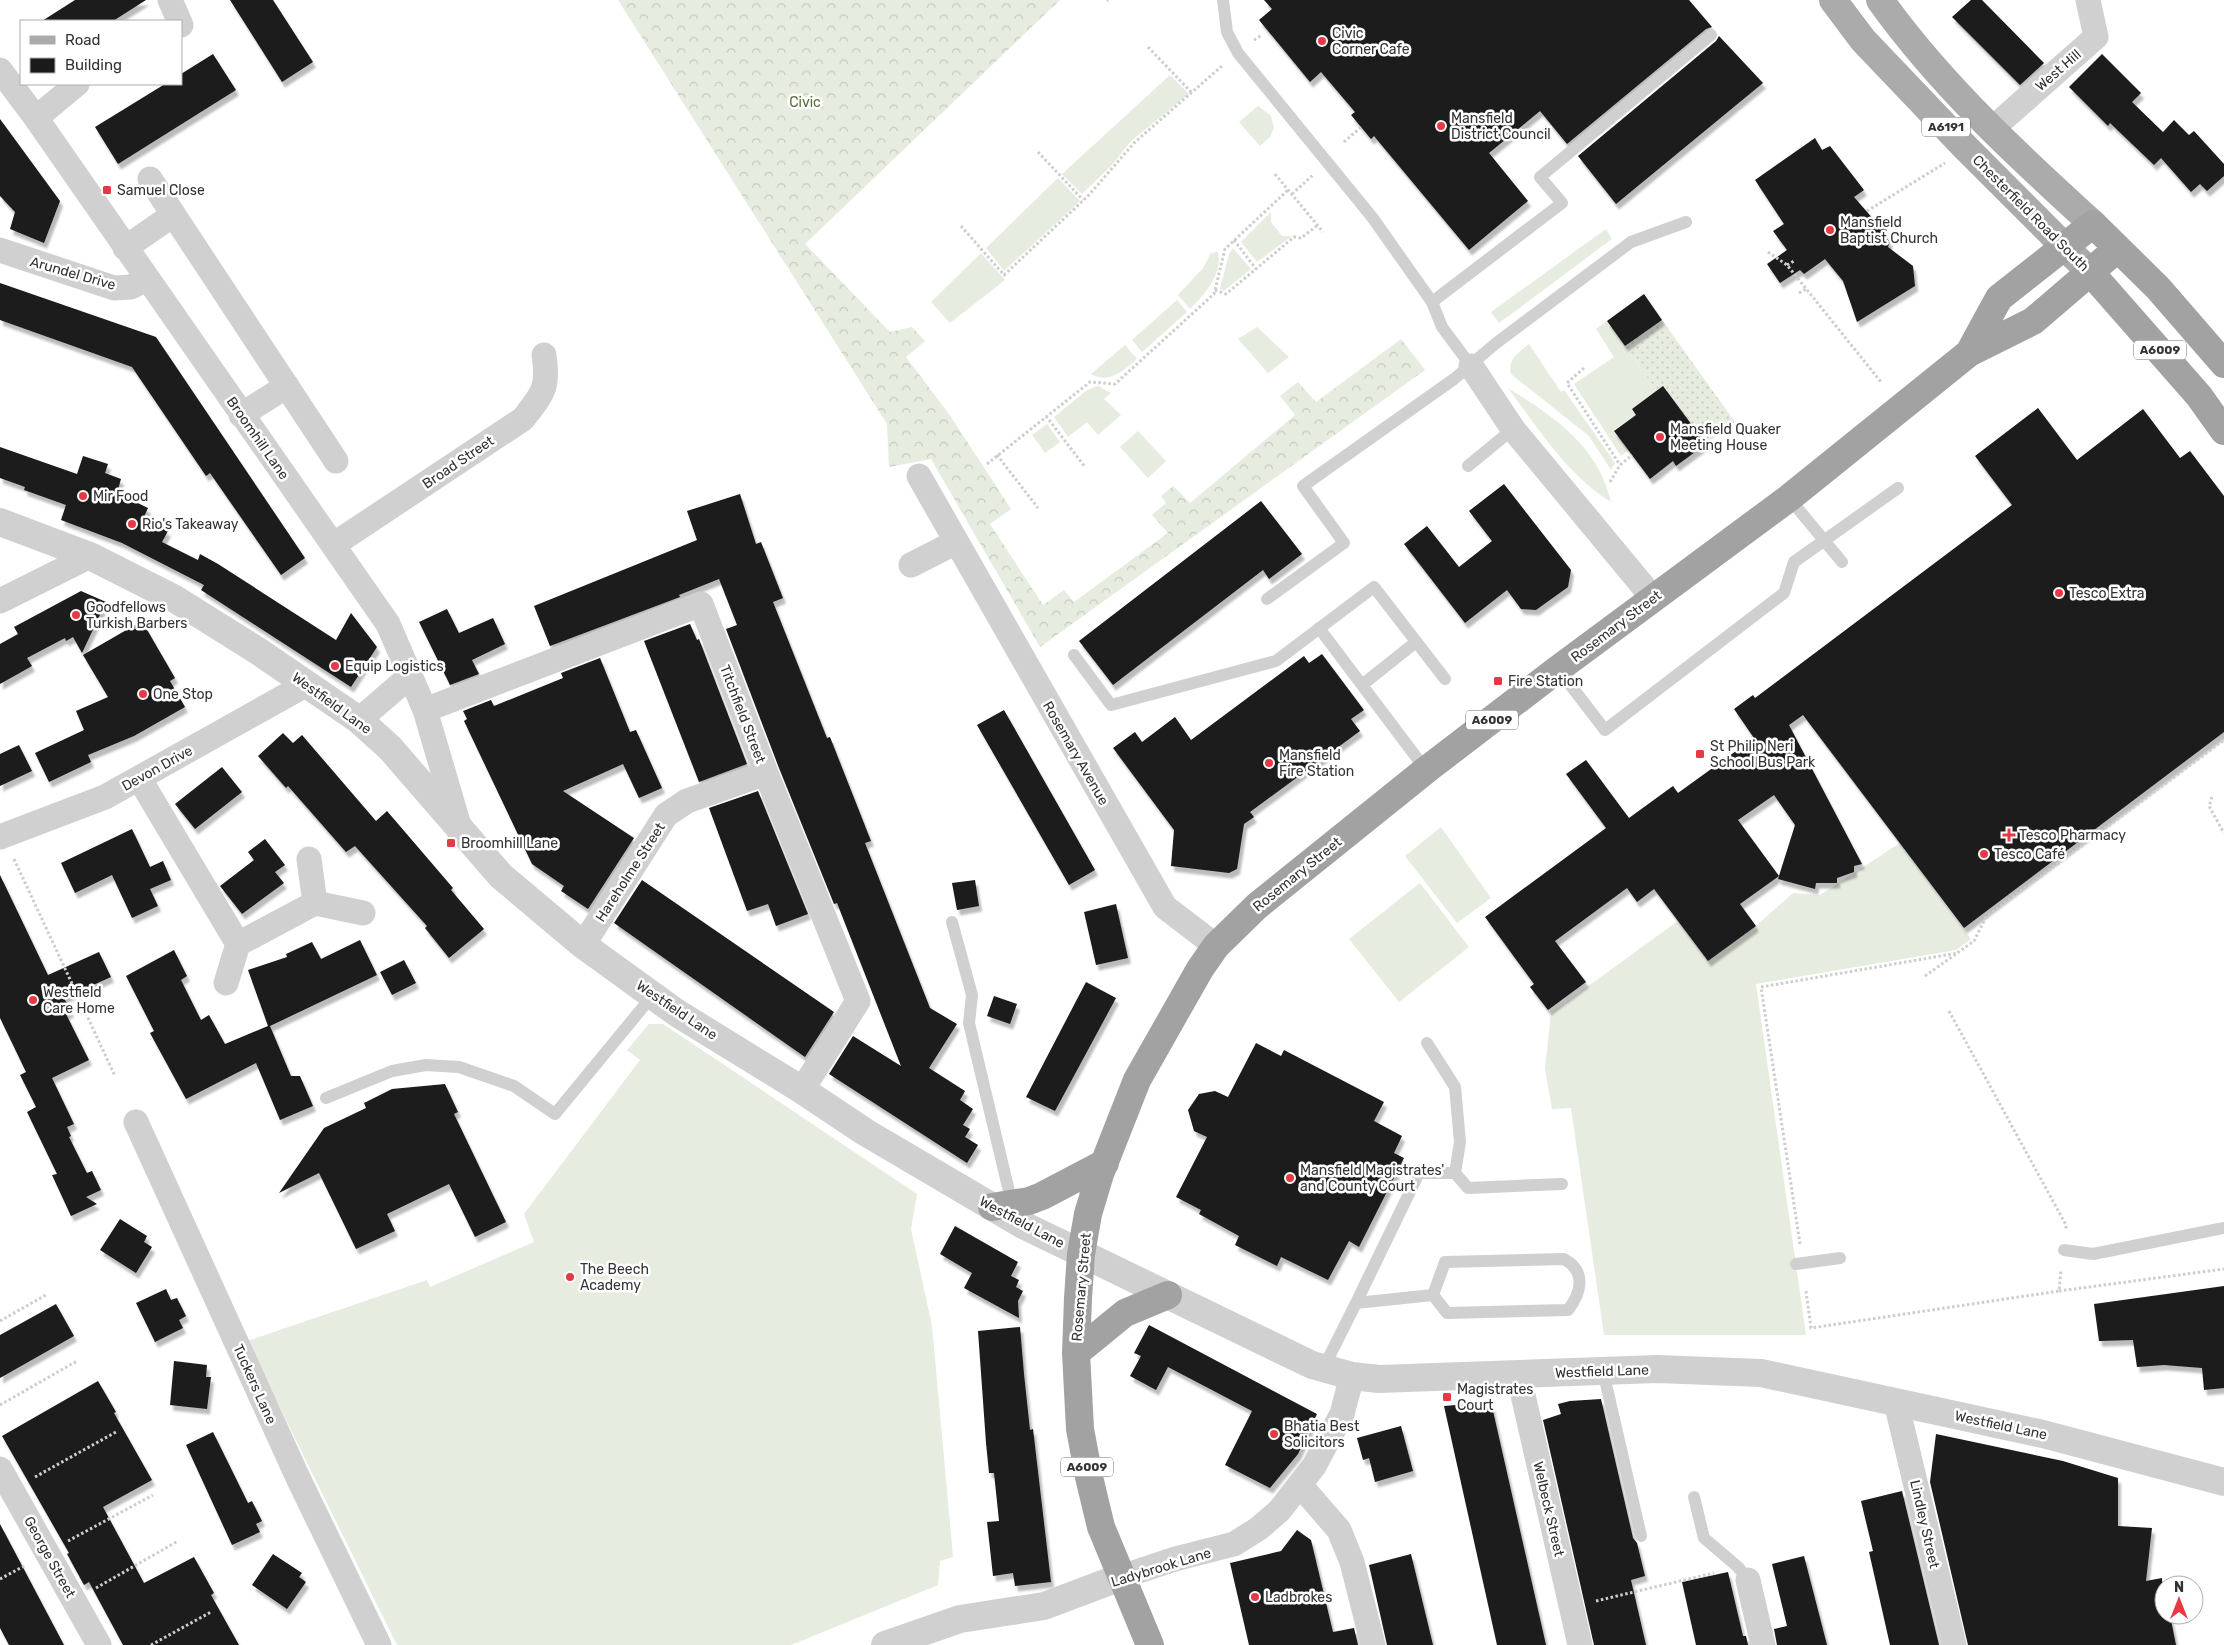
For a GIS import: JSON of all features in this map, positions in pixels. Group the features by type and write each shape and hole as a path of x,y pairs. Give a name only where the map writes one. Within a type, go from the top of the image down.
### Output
{"highway":[{"name":"Rosemary Street","path":"1969,354 1999,298 2093,224"},
{"name":"A6009","path":"2093,224 2117,250 2158,288 2224,364"},
{"name":"Rosemary Street","path":"1150,1645 1101,1527 1088,1476 1080,1429 1076,1353 1081,1254 1088,1214 1105,1163 1137,1080 1200,968 1216,946 1257,906 1426,770 1558,669 1789,498 1969,354 2033,321 2117,250"},
{"name":"Chesterfield Road South","path":"2090,273 2199,396 2224,432"},
{"path":"1002,1205 1042,1196 1105,1163"},
{"path":"1076,1353 1125,1313 1168,1295"}],"main road":[{"name":"Chesterfield Road South","path":"1833,0 1863,40 2090,273"},
{"name":"A6191","path":"1880,0 1904,33 1948,86 2093,224"}],"street":[{"path":"170,0 179,20"},
{"name":"West Hill","path":"1992,128 2096,37 2088,0"},
{"name":"Broomhill Lane","path":"0,70 36,118 146,279 388,624 425,710 462,834"},
{"path":"36,118 76,85"},
{"path":"150,180 336,460"},
{"path":"125,248 173,215"},
{"name":"Arundel Drive","path":"0,250 114,288 130,286 146,279"},
{"name":"Broad Street","path":"333,545 522,419 541,396 548,378 544,355"},
{"path":"1471,366 1513,429 1653,598"},
{"path":"242,415 287,386"},
{"name":"Rosemary Avenue","path":"918,476 1165,907 1216,946"},
{"name":"Westfield Lane","path":"0,522 90,556 175,599 261,653 359,720 390,748 462,834 501,876 583,945 677,1013 802,1090 865,1132 1002,1205 1081,1254 1323,1369 1352,1376 1379,1379 1657,1369 1760,1372 2043,1434 2224,1482"},
{"path":"911,565 956,542"},
{"path":"0,601 90,556"},
{"name":"Titchfield Street","path":"425,710 701,604 766,773 858,1001 802,1090"},
{"path":"359,720 410,676"},
{"name":"Devon Drive","path":"1,836 105,797 307,684"},
{"name":"Hareholme Street","path":"583,945 666,815 687,801 766,773"},
{"path":"139,778 238,944"},
{"path":"309,859 315,903"},
{"path":"226,984 238,944 315,903 362,914"},
{"name":"Tuckers Lane","path":"136,1122 299,1480 379,1645"},
{"name":"Welbeck Street","path":"1518,1373 1580,1645"},
{"name":"Ladybrook Lane","path":"902,1642 960,1619 1044,1606 1175,1559 1234,1544 1258,1529 1279,1511 1314,1466 1342,1414 1352,1376"},
{"name":"Lindley Street","path":"1896,1402 1954,1645"},
{"name":"George Street","path":"0,1469 99,1645"},
{"path":"1300,1485 1339,1530 1352,1562 1373,1645"},
{"path":"1743,1573 1763,1645"}],"lane":[{"path":"1223,0 1226,32 1238,53 1372,217 1432,302 1442,328 1471,366"},
{"path":"1432,302 1562,203 1540,177 1711,35"},
{"path":"1267,599 1344,543 1303,486 1471,366 1495,344 1631,242 1686,222"},
{"path":"1468,466 1513,429"},
{"path":"1558,669 1605,730 1784,593 1794,562 1898,488"},
{"path":"1789,498 1842,562"},
{"path":"1074,655 1111,705 1276,661 1374,586 1444,679"},
{"path":"1319,628 1426,770"},
{"path":"1362,685 1416,642"},
{"path":"952,922 972,995 969,1023 1002,1205"},
{"path":"326,1098 392,1071 426,1065 459,1067 514,1086 555,1114 653,995"},
{"path":"1427,1043 1455,1087 1460,1142 1455,1173"},
{"path":"1323,1369 1419,1173 1455,1173 1468,1188 1562,1184"},
{"path":"2064,1250 2094,1254 2224,1228"},
{"path":"1796,1264 1840,1258"},
{"path":"1564,1259 1578,1270 1580,1280 1580,1289 1568,1310 1447,1313 1433,1295 1445,1262 1564,1259"},
{"path":"1356,1303 1433,1295"},
{"path":"1604,1371 1641,1536"},
{"path":"1694,1497 1704,1538 1743,1573"}],"path":[{"path":"1254,40 1262,35"},
{"path":"1148,47 1193,94"},
{"path":"961,226 1004,275 1083,200 1134,143 1193,94 1226,63"},
{"path":"1344,142 1361,127"},
{"path":"1038,152 1083,200"},
{"path":"1867,211 1950,160"},
{"path":"1275,174 1324,232"},
{"path":"1292,194 1314,175"},
{"path":"987,464 1090,382 1115,384 1214,294 1225,249 1288,190"},
{"path":"1215,290 1226,294 1294,237 1301,238 1318,225"},
{"path":"1234,240 1256,269"},
{"path":"1768,252 1787,265 1881,382"},
{"path":"1787,265 1794,260"},
{"path":"1799,293 1806,289"},
{"path":"1584,368 1567,383 1620,465"},
{"path":"1046,416 1085,467"},
{"path":"997,455 1038,508"},
{"path":"1610,482 1620,465 1632,455"},
{"path":"1925,976 1974,941 1986,917 2224,740"},
{"path":"2212,797 2209,806 2224,833"},
{"path":"1,836 115,1076"},
{"path":"1800,1244 1760,988 1958,953"},
{"path":"1949,1011 2066,1225 2066,1230"},
{"path":"1806,1292 1811,1328 2059,1291 2224,1269"},
{"path":"2059,1291 2061,1270"},
{"path":"0,1321 46,1295"},
{"path":"0,1405 77,1361"},
{"path":"34,1478 116,1432"},
{"path":"0,1579 153,1495"},
{"path":"74,1600 178,1541"},
{"path":"1571,1606 1743,1573"},
{"path":"151,1645 211,1612"}],"green space":[{"name":"Civic","path":"618,0 1060,0 805,244 890,332 912,327 925,341 906,357 949,414 1011,509 990,524 1043,605 1064,590 1074,602 1168,533 1152,515 1166,503 1161,496 1173,486 1190,503 1295,415 1280,396 1298,382 1316,402 1401,339 1425,370 1040,647 931,459 889,467 887,424"},
{"path":"1170,75 1189,94 1131,141 1112,165 1082,194 1062,174"},
{"path":"1258,106 1271,116 1274,128 1270,137 1260,146 1239,122"},
{"path":"1058,178 1080,201 1004,271 986,248"},
{"path":"1271,212 1271,222 1282,236 1292,236 1257,262 1241,242"},
{"path":"1606,229 1612,239 1499,323 1491,312"},
{"path":"1233,248 1251,269 1224,291 1220,289 1229,254"},
{"path":"1218,252 1218,268 1212,283 1190,309 1178,295 1203,268 1211,253"},
{"path":"981,253 1005,280 950,323 931,302"},
{"path":"1177,300 1187,312 1142,352 1132,340"},
{"path":"1662,320 1735,422 1706,444 1663,387 1657,391 1625,346"},
{"path":"1607,321 1657,391 1632,409 1636,415 1614,430 1629,450 1621,456 1574,384 1614,357 1596,329"},
{"path":"1257,327 1289,357 1268,373 1238,339"},
{"path":"1529,344 1561,392 1564,390 1615,463 1611,470 1589,436 1511,374 1512,360"},
{"path":"1125,345 1137,359 1116,375 1110,377 1104,378 1091,374"},
{"path":"1098,386 1111,393 1104,399 1121,415 1098,435 1087,422 1068,437 1054,417 1087,390"},
{"path":"1508,388 1542,410 1572,434 1596,464 1605,482 1611,502 1595,491 1567,465 1542,435"},
{"path":"1047,424 1060,442 1045,453 1032,435"},
{"path":"1138,431 1166,461 1148,478 1120,447"},
{"path":"1441,827 1491,898 1457,923 1405,856"},
{"path":"1900,843 1971,939 1956,950 1756,984 1806,1335 1604,1335 1571,1108 1552,1109 1545,1069 1551,1013 1678,921 1708,961 1756,926 1793,893 1820,895"},
{"path":"1420,883 1469,947 1399,1002 1349,939"},
{"name":"The Beech Academy","path":"649,1024 663,1024 917,1194 911,1229 932,1326 953,1557 940,1561 938,1585 791,1645 397,1645 247,1341 427,1280 430,1287 534,1242 524,1214 640,1060 627,1050"}],"building":[{"path":"75,0 146,0 115,20 44,20"},
{"path":"230,0 273,0 313,62 282,82"},
{"name":"Mansfield District Council","path":"1264,0 1689,0 1712,27 1706,29 1567,144 1540,111 1489,153 1528,201 1469,250 1374,136 1371,139 1351,115 1355,112 1321,72 1310,82 1259,20 1272,9"},
{"path":"1971,0 1982,0 2044,63 2020,85 1952,17"},
{"name":"Mansfield District Council","path":"1719,36 1763,83 1616,204 1578,156 1716,41"},
{"path":"213,54 236,90 118,164 95,127 163,85 182,85 182,73"},
{"path":"2102,54 2141,93 2132,102 2163,132 2174,120 2189,135 2194,131 2224,164 2224,176 2207,191 2200,184 2191,192 2161,158 2154,165 2110,123 2108,126 2069,87"},
{"path":"0,119 60,201 44,243 10,229 15,212 0,196"},
{"name":"Mansfield Baptist Church","path":"1815,138 1822,150 1830,146 1864,190 1854,197 1875,221 1887,230 1882,235 1890,241 1888,247 1913,266 1915,286 1857,322 1843,281 1825,259 1804,274 1800,270 1780,283 1767,264 1787,250 1773,231 1784,224 1755,180"},
{"path":"0,283 156,337 305,558 281,575 210,473 206,476 132,367 0,320"},
{"path":"1644,294 1662,320 1625,346 1607,321"},
{"name":"Mansfield Quaker Meeting House","path":"1663,386 1706,444 1676,466 1673,461 1650,479 1614,431 1636,415 1632,409"},
{"name":"Tesco Extra","path":"2038,408 2077,460 2143,409 2180,458 2190,451 2224,496 2224,732 1964,928 1803,715 1789,725 1862,864 1854,866 1854,872 1837,878 1837,883 1816,883 1815,889 1778,879 1779,876 1740,904 1756,926 1708,961 1654,889 1637,902 1627,888 1555,941 1586,982 1548,1010 1530,987 1534,984 1485,917 1606,828 1566,774 1586,760 1629,818 1673,786 1678,793 1754,738 1734,709 1753,695 1755,698 2012,505 1975,456","holes":["1774,795 1795,825 1779,876 1738,820"]},
{"path":"0,447 77,474 83,456 108,464 105,473 121,479 117,493 148,508 143,519 168,531 162,542 198,560 200,554 218,564 336,640 351,613 377,647 351,687 201,590 204,585 122,543 61,520 66,505 24,490 25,487 0,478"},
{"path":"1504,484 1571,570 1568,587 1536,610 1521,609 1507,590 1465,623 1404,544 1427,526 1459,567 1492,541 1469,511"},
{"path":"740,494 756,544 761,542 783,598 773,602 827,738 830,737 871,841 865,843 930,1008 957,1024 929,1068 965,1091 960,1100 973,1109 963,1125 970,1129 965,1137 978,1145 967,1163 829,1074 853,1036 901,1066 837,903 834,904 779,768 726,629 737,625 719,579 679,595 680,597 550,646 534,606 697,540 687,511"},
{"path":"1261,501 1302,554 1269,579 1263,570 1113,685 1079,641"},
{"path":"81,591 106,602 82,653 73,637 66,641 65,638 27,658 32,666 0,684 0,644 18,634 14,627"},
{"path":"447,609 459,633 493,618 505,644 472,660 479,674 450,685 419,622"},
{"path":"142,621 175,678 170,681 185,707 134,736 88,755 91,762 49,782 35,753 84,730 76,711 108,697 83,655"},
{"path":"690,624 697,640 699,639 747,764 699,782 644,641"},
{"name":"Mansfield Fire Station","path":"1322,654 1364,710 1351,719 1360,731 1250,812 1254,817 1244,824 1237,869 1229,873 1171,866 1174,830 1113,748 1135,732 1142,742 1175,717 1191,740 1304,656 1309,663"},
{"path":"600,658 630,732 636,730 662,788 639,798 623,764 563,791 634,838 588,909 561,891 564,886 532,864 464,721 467,719 463,711 491,700 494,706 563,678 561,673"},
{"path":"1004,710 1095,870 1069,885 977,725"},
{"path":"283,733 293,743 302,735 376,821 387,811 453,888 451,890 484,929 449,958 425,928 427,926 355,846 346,852 288,786 286,788 258,756"},
{"path":"19,745 32,771 0,786 0,754"},
{"path":"222,767 242,792 195,829 175,804"},
{"path":"758,791 808,914 776,926 768,904 747,911 709,808"},
{"path":"132,829 150,867 163,861 171,880 150,889 158,906 132,918 112,875 75,893 61,863"},
{"path":"265,839 285,865 275,872 284,883 242,914 220,886 254,860 248,852"},
{"path":"0,875 48,975 99,952 111,977 64,998 71,1012 66,1014 89,1060 52,1078 74,1124 67,1127 71,1136 69,1137 87,1173 92,1171 101,1190 86,1197 97,1204 71,1216 52,1175 57,1174 27,1112 36,1107 20,1075 26,1072 0,1018"},
{"path":"642,880 834,1012 805,1057 614,923"},
{"path":"975,880 979,906 957,910 952,883"},
{"path":"1116,904 1128,958 1096,965 1084,912"},
{"path":"360,940 377,975 270,1026 291,1076 300,1076 313,1106 280,1120 256,1063 186,1099 150,1033 154,1031 126,976 174,950 187,976 181,980 201,1020 209,1015 225,1044 268,1026 248,970 287,957 286,954 312,942 321,959"},
{"path":"404,960 416,983 392,995 380,972"},
{"path":"1086,982 1116,998 1055,1111 1026,1097"},
{"path":"994,996 1017,1004 1010,1024 987,1016"},
{"name":"Mansfield Magistrates' and County Court","path":"1256,1043 1281,1056 1284,1050 1384,1102 1374,1121 1402,1136 1394,1153 1404,1158 1359,1247 1349,1241 1328,1280 1281,1257 1277,1266 1235,1245 1239,1236 1199,1214 1201,1210 1176,1197 1207,1137 1194,1131 1188,1110 1199,1094 1215,1091 1228,1097"},
{"path":"445,1084 458,1112 454,1114 506,1222 475,1237 449,1184 387,1214 395,1231 356,1249 319,1173 279,1193 324,1128 366,1108 364,1103 392,1089"},
{"path":"120,1219 147,1236 144,1242 152,1247 136,1273 100,1250"},
{"path":"955,1226 1018,1262 1011,1276 1019,1280 1016,1287 1023,1291 1018,1301 1019,1318 964,1288 972,1273 940,1254"},
{"path":"2224,1286 2224,1388 2204,1390 2202,1368 2164,1365 2137,1367 2133,1340 2099,1341 2094,1304"},
{"path":"166,1289 171,1300 177,1298 186,1316 179,1320 183,1328 155,1342 136,1303"},
{"path":"56,1304 74,1336 0,1378 0,1335"},
{"path":"1149,1325 1317,1414 1298,1454 1270,1488 1225,1465 1252,1411 1168,1367 1156,1390 1130,1376 1141,1356 1134,1353"},
{"path":"1020,1327 1030,1430 1033,1429 1051,1582 1015,1586 1013,1573 993,1576 987,1522 999,1521 994,1473 989,1473 978,1331"},
{"path":"174,1361 207,1365 206,1377 211,1377 207,1409 170,1405"},
{"path":"98,1381 152,1480 103,1507 144,1583 194,1557 214,1593 211,1595 239,1645 123,1645 89,1582 84,1585 67,1554 69,1553 2,1436"},
{"path":"1601,1399 1633,1538 1637,1543 1645,1576 1631,1580 1646,1645 1594,1645 1543,1420 1561,1414 1558,1404 1570,1401"},
{"path":"1491,1402 1546,1645 1497,1645 1444,1406"},
{"path":"1401,1426 1413,1471 1375,1482 1369,1458 1363,1460 1357,1438"},
{"path":"213,1432 248,1503 252,1501 262,1521 256,1524 260,1532 232,1545 186,1445"},
{"path":"1936,1434 2063,1461 2118,1478 2118,1526 2152,1528 2146,1581 2154,1580 2154,1625 2172,1625 2176,1645 1968,1645 1930,1482"},
{"path":"1902,1491 1939,1645 1890,1645 1869,1552 1873,1551 1861,1501"},
{"path":"0,1524 64,1645 9,1645 0,1628"},
{"path":"1297,1530 1311,1540 1333,1632 1354,1628 1358,1645 1249,1645 1230,1563 1281,1551"},
{"path":"273,1554 302,1573 299,1577 306,1582 287,1609 252,1585"},
{"path":"1411,1554 1433,1645 1387,1645 1369,1565"},
{"path":"1804,1556 1827,1645 1777,1645 1774,1629 1787,1626 1772,1564"},
{"path":"1728,1572 1743,1636 1746,1636 1748,1645 1696,1645 1682,1582"}],"place":[{"name":"Civic Corner Cafe","path":"1322,41"},
{"name":"Mansfield District Council","path":"1441,126"},
{"name":"Samuel Close","path":"107,190"},
{"name":"Mansfield Baptist Church","path":"1830,230"},
{"name":"Mansfield Quaker Meeting House","path":"1660,437"},
{"name":"Mir Food","path":"83,496"},
{"name":"Rio's Takeaway","path":"132,524"},
{"name":"Tesco Extra","path":"2059,593"},
{"name":"Goodfellows Turkish Barbers","path":"76,615"},
{"name":"Equip Logistics","path":"335,666"},
{"name":"Fire Station","path":"1498,681"},
{"name":"One Stop","path":"143,694"},
{"name":"St Philip Neri School Bus Park","path":"1700,754"},
{"name":"Mansfield Fire Station","path":"1269,763"},
{"name":"Tesco Pharmacy","path":"2009,835"},
{"name":"Broomhill Lane","path":"451,843"},
{"name":"Tesco Café","path":"1984,854"},
{"name":"Westfield Care Home","path":"33,1000"},
{"name":"Mansfield Magistrates' and County Court","path":"1290,1178"},
{"name":"The Beech Academy","path":"570,1277"},
{"name":"Magistrates Court","path":"1447,1397"},
{"name":"Bhatia Best Solicitors","path":"1274,1434"},
{"name":"Ladbrokes","path":"1255,1597"}]}
